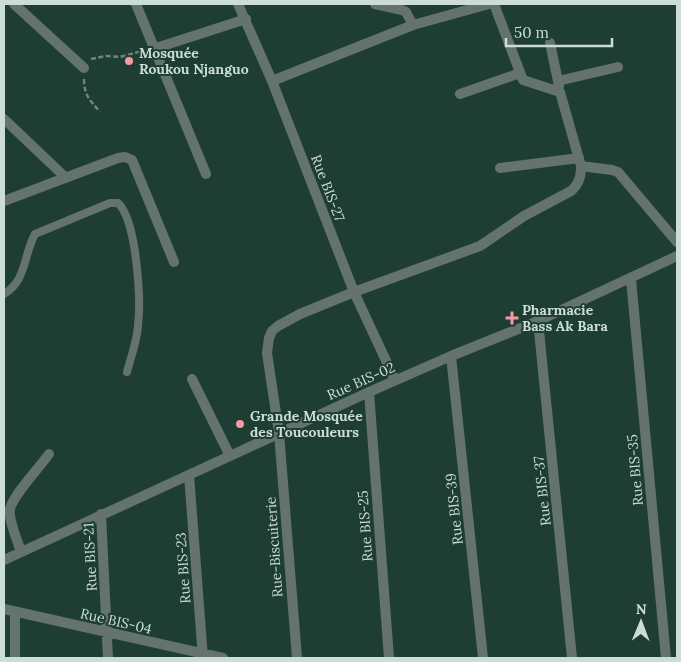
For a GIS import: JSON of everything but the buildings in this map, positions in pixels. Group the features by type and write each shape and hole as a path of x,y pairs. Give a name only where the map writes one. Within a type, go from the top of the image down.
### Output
{"street":[{"path":"14,4 84,68"},
{"path":"136,4 206,174"},
{"name":"Rue BIS-27","path":"238,4 272,81 354,292 395,380"},
{"path":"375,4 406,12 413,25"},
{"path":"272,81 413,25 489,4"},
{"path":"494,4 525,82 560,92"},
{"path":"153,49 246,19"},
{"path":"354,292 480,246 524,216 577,186 580,179 580,162 560,92 550,43"},
{"path":"558,81 618,67"},
{"path":"460,94 520,73"},
{"path":"4,119 66,177"},
{"path":"4,201 125,157 132,160 174,262"},
{"path":"500,168 580,162 618,172 677,242"},
{"name":"Rue BIS-02","path":"4,560 395,380 538,321 677,256"},
{"name":"Rue BIS-35","path":"631,279 666,658"},
{"name":"Rue-Biscuiterie","path":"297,658 279,433 267,352 268,338 278,326 300,314 354,292"},
{"name":"Rue BIS-37","path":"538,321 572,658"},
{"name":"Rue BIS-39","path":"451,356 483,658"},
{"path":"192,379 230,456"},
{"name":"Rue BIS-25","path":"369,392 389,658"},
{"path":"21,552 10,516 10,509 15,498 49,454"},
{"name":"Rue BIS-23","path":"189,475 203,656"},
{"name":"Rue BIS-21","path":"101,514 108,658"},
{"name":"Rue BIS-04","path":"4,609 203,656 224,658"},
{"path":"14,612 15,658"}],"lane":[{"path":"4,294 13,288 20,278 30,243 35,234 110,202 118,203 124,209 134,242 139,303 138,328 127,372"}],"path":[{"path":"120,57 153,49"}],"place":[{"name":"Mosquée Roukou Njanguo","path":"129,61"},
{"name":"Pharmacie Bass Ak Bara","path":"512,318"},
{"name":"Grande Mosquée des Toucouleurs","path":"240,424"}]}
